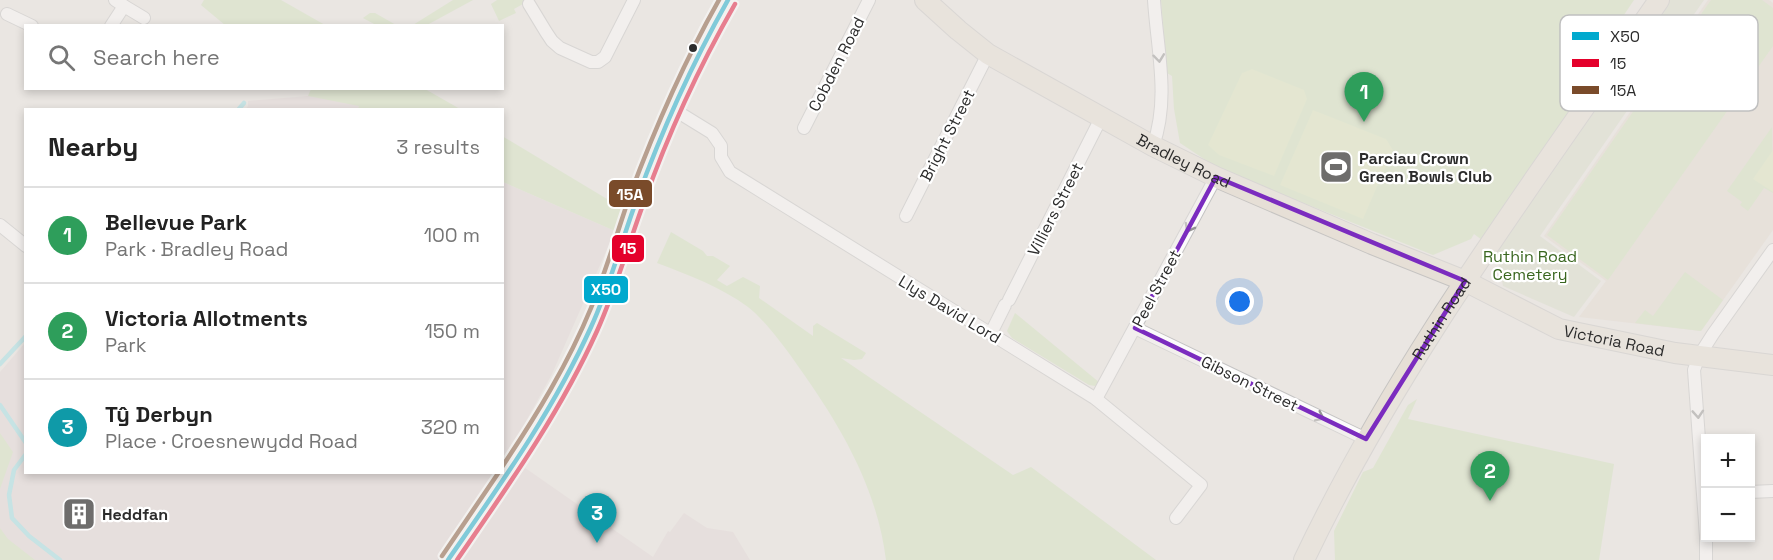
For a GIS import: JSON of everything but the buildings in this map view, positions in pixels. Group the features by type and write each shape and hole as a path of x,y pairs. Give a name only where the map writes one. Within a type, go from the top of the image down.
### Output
{"main road":[{"name":"Bradley Road","path":"925,0 988,54 1153,146 1216,177 1362,240 1465,281"},
{"name":"Ruthin Road","path":"1649,15 1659,0"},
{"name":"Ruthin Road","path":"1304,560 1366,439 1465,281 1582,111"},
{"name":"Victoria Road","path":"1465,281 1559,328 1675,353 1773,364"}],"street":[{"path":"530,4 552,41 575,56 598,62 605,57 634,0"},
{"path":"448,560 561,388 591,327 673,109 705,41 728,0"},
{"name":"Cobden Road","path":"804,128 869,0"},
{"path":"1153,146 1160,128 1162,86 1154,0"},
{"path":"112,24 119,3 144,18"},
{"path":"7,14 28,24"},
{"name":"Bright Street","path":"906,216 988,54"},
{"name":"Llys David Lord","path":"673,109 712,133 721,146 721,157 730,172 1096,399 1201,485 1176,518"},
{"name":"Villiers Street","path":"991,333 1101,118"},
{"name":"Peel Street","path":"1096,399 1216,177"},
{"path":"0,225 24,244"},
{"path":"1704,488 1694,370 1699,356 1773,250"},
{"name":"Gibson Street","path":"1135,328 1366,439"},
{"path":"1755,492 1773,491"},
{"path":"1706,542 1706,560"}],"highlighted area":[{"path":"1216,177 1465,281 1366,439 1135,328"}],"shaded area":[{"path":"1708,0 1769,0 1773,3 1773,230 1701,331 1579,317 1606,281 1544,236 1631,111 1758,111 1758,15 1698,15"},
{"path":"329,90 340,90 379,108 246,108 248,101 308,96"},
{"path":"504,182 615,231 552,374 505,454 653,557 668,531 670,532 684,513 707,528 733,532 750,560 0,560 0,372 24,344 24,474 504,474"}],"green space":[{"path":"204,0 281,0 323,24 224,24 201,5"},
{"path":"453,0 473,0 429,24 415,24"},
{"path":"497,0 530,0 514,9 516,13 499,21 491,4"},
{"path":"1161,0 1634,0 1624,15 1560,15 1560,111 1571,111 1482,240 1474,234 1471,239 1433,255 1219,169 1180,143 1174,109 1172,76 1167,73"},
{"name":"Ruthin Road Cemetery","path":"1670,0 1704,0 1694,15 1660,15"},
{"path":"1711,0 1762,0 1773,8 1773,46 1758,67 1758,15 1701,15"},
{"path":"370,13 375,13 394,24 374,24 363,18"},
{"path":"1252,69 1304,90 1307,99 1274,176 1219,155 1208,145 1242,73"},
{"path":"311,90 427,90 458,108 358,108 359,106 308,96"},
{"name":"Parciau Crown Green Bowls Club","path":"1313,110 1386,139 1393,150 1363,219 1280,185"},
{"name":"Ruthin Road Cemetery","path":"1593,111 1627,111 1540,236 1601,281 1574,317 1503,286 1497,251"},
{"path":"1634,111 1727,111 1608,280 1547,235"},
{"path":"1772,127 1773,193 1764,188 1748,211 1740,205 1742,202 1727,191"},
{"path":"504,137 622,208 615,231 504,182"},
{"path":"1773,150 1773,192 1753,179"},
{"path":"671,232 703,251 707,256 713,256 730,266 717,280 727,286 743,277 760,286 759,298 813,336 813,326 817,323 866,353 862,359 841,358 1013,475 1031,467 1156,560 886,560 874,507 865,482 842,434 813,388 774,335 748,307 716,287 657,263"},
{"path":"1685,272 1723,300 1701,331 1635,323 1645,310 1653,316"},
{"path":"1015,313 1100,383 1095,386 1089,385 1012,338 1007,331"},
{"path":"1417,399 1408,419 1614,464 1599,560 1335,560 1334,531 1363,472 1373,468 1408,405"},
{"path":"0,433 13,452 0,489"},
{"path":"0,528 8,539 35,560 0,560"}],"waterway":[{"path":"240,108 244,103"},
{"path":"0,364 24,338"},
{"path":"0,405 24,440"},
{"path":"24,457 14,470 9,495 12,518 29,536 60,560"}],"transit line":[{"name":"15A","path":"504,464 551,389 582,329 650,145 682,71 719,0"},
{"name":"X50","path":"448,560 525,447 576,358 604,296 637,199 667,123 702,48 728,0"},
{"name":"15","path":"457,560 495,505 567,391 610,299 653,177 674,126 735,4"},
{"name":"15A","path":"442,556 498,474"}],"place":[{"name":"Bellevue Park","path":"1364,122"},
{"name":"Parciau Crown Green Bowls Club","path":"1336,167"},
{"name":"Victoria Allotments","path":"1490,501"},
{"name":"Heddfan","path":"79,514"},
{"name":"Tŷ Derbyn","path":"597,543"}]}
